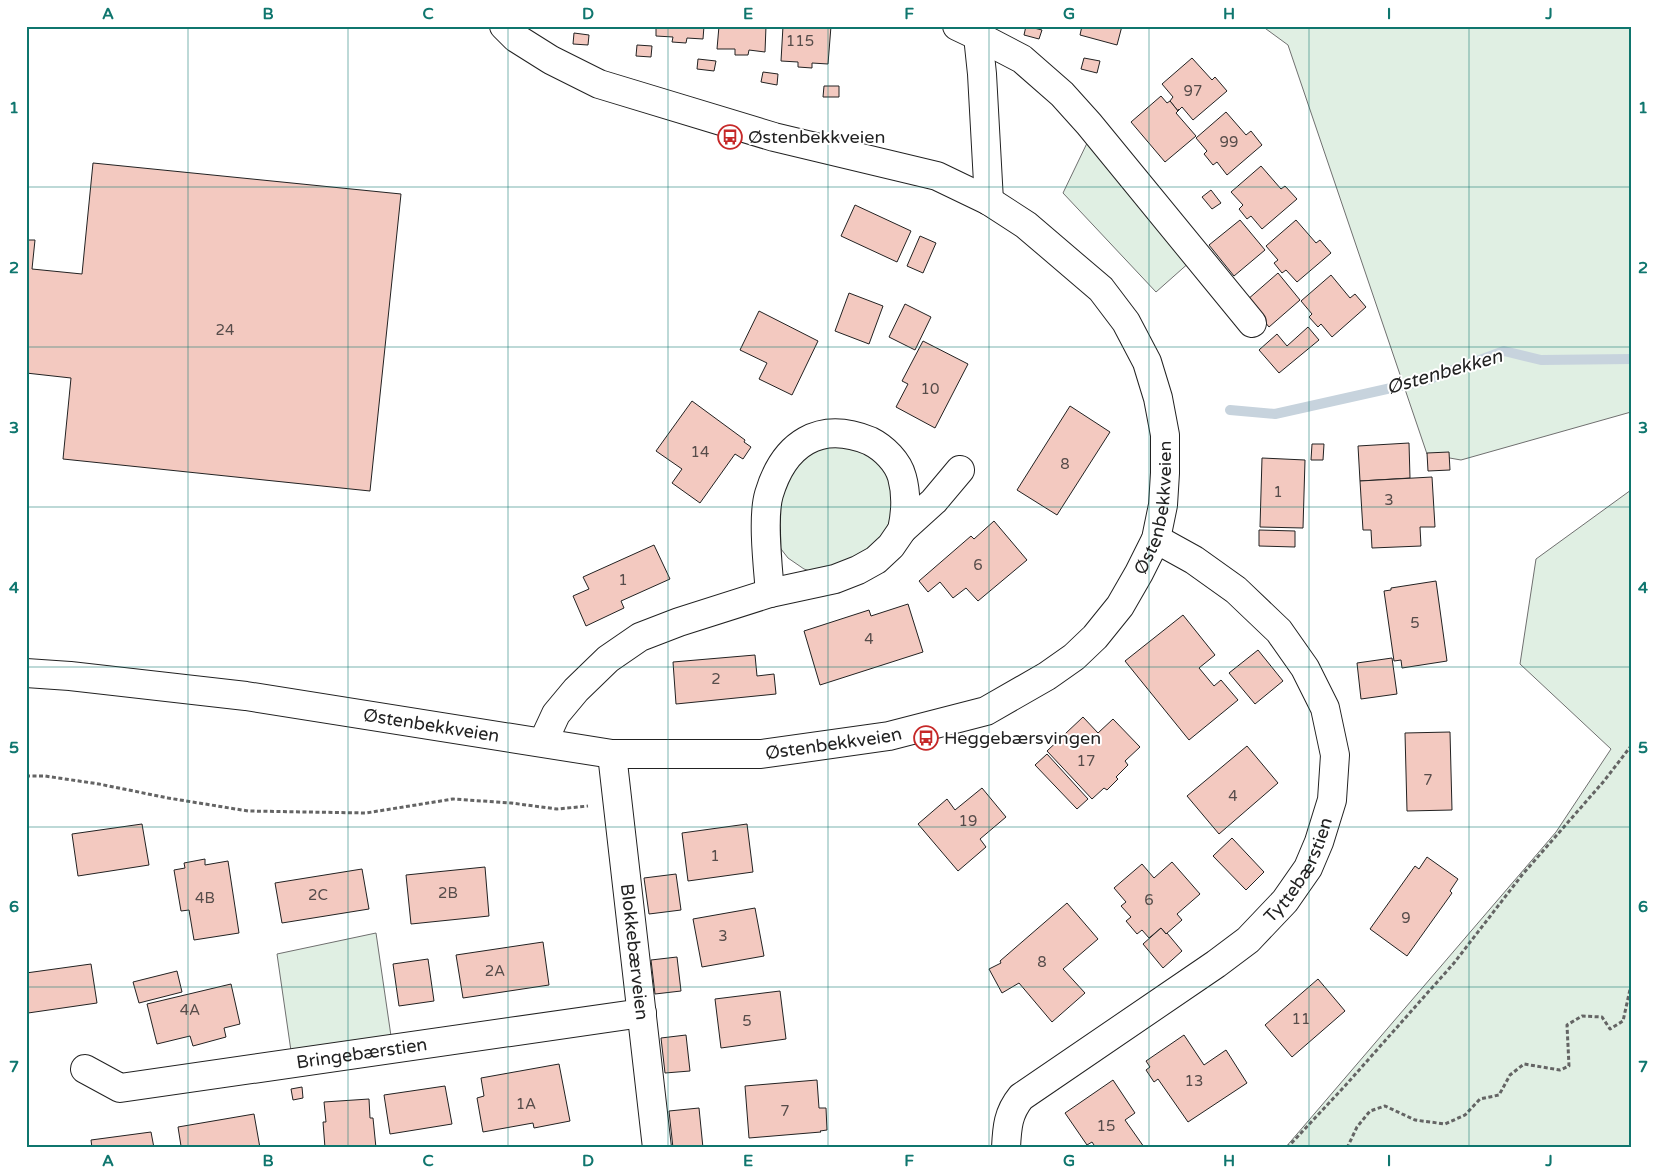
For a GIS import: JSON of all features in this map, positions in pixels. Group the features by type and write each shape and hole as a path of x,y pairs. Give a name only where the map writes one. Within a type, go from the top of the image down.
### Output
{"street":[{"name":"Østenbekkveien","path":"26,674 70,676 246,696 612,754 761,754 888,736 986,711 1047,676 1074,657 1095,637 1120,606 1156,539 1163,505 1165,435 1158,398 1147,362 1126,322 1101,288 1026,225 989,201 937,176 774,137 599,84 551,60 516,38 504,26"},
{"path":"967,31 983,84 989,201"},
{"path":"967,31 1022,59 1062,94 1089,124 1252,323"},
{"path":"770,593 767,528 768,496 782,464 802,443 818,435 842,432 856,435 885,451 902,476 906,514 902,530"},
{"path":"543,742 556,714 576,690 608,659 640,637 678,622 770,593 835,579 858,570 876,560 891,546 902,530 934,501 960,470"},
{"name":"Tyttebærstien","path":"1006,1148 1012,1107 1021,1097 1216,964 1248,940 1285,902 1308,868 1320,842 1332,800 1335,755 1325,708 1305,668 1279,631 1236,590 1194,560 1156,539"},
{"name":"Blokkebærveien","path":"612,754 657,1148"},
{"name":"Bringebærstien","path":"85,1069 120,1088 642,1013"}],"path":[{"path":"1287,1148 1454,963 1522,875 1631,746"},
{"path":"26,776 45,776 99,784 248,811 366,813 452,799 511,803 557,809 618,805"},
{"path":"1347,1148 1357,1127 1370,1111 1385,1106 1414,1120 1445,1124 1465,1115 1480,1099 1499,1095 1510,1075 1524,1064 1560,1070 1569,1066 1567,1025 1582,1016 1602,1017 1610,1029 1623,1021 1631,985"}],"green space":[{"path":"1262,26 1631,26 1631,412 1461,460 1427,454 1288,45"},
{"path":"1089,139 1191,261 1156,292 1063,193"},
{"path":"817,444 866,447 894,478 893,516 884,535 858,558 813,572 804,569 788,558 781,549 777,539 776,506 786,472"},
{"path":"1631,490 1631,1148 1285,1148 1556,832 1611,749 1520,664 1536,559"},
{"path":"376,933 391,1036 291,1051 277,954"}],"building":[{"path":"656,26 704,26 703,39 687,38 686,43 672,42 673,37 656,36"},
{"path":"719,26 766,26 765,52 749,50 748,55 735,55 735,49 717,49"},
{"path":"783,26 831,26 828,64 812,63 812,68 798,67 798,62 781,61"},
{"path":"1026,26 1042,30 1039,39 1024,35"},
{"path":"1082,26 1122,26 1117,45 1080,35"},
{"path":"574,33 589,35 588,45 573,44"},
{"path":"637,45 652,46 651,57 636,56"},
{"path":"1084,58 1100,61 1097,73 1081,69"},
{"path":"1192,58 1212,80 1215,77 1227,91 1193,120 1182,107 1178,111 1170,101 1173,97 1162,84"},
{"path":"698,59 716,61 714,71 697,69"},
{"path":"763,72 778,74 777,85 761,82"},
{"path":"824,86 839,86 839,97 823,97"},
{"path":"1161,96 1167,103 1170,101 1178,111 1176,113 1196,136 1165,162 1131,122"},
{"path":"1226,112 1246,135 1251,131 1262,145 1227,175 1217,162 1213,165 1204,154 1207,151 1196,138"},
{"path":"93,163 401,194 370,491 63,459 71,378 26,373 26,240 35,240 32,269 82,274"},
{"path":"1261,166 1281,189 1285,186 1297,199 1262,229 1251,216 1247,219 1239,209 1243,205 1231,192"},
{"path":"1211,190 1221,203 1212,209 1202,197"},
{"path":"855,205 911,231 897,262 841,236"},
{"path":"1240,220 1265,250 1234,276 1209,245"},
{"path":"1296,220 1316,243 1320,240 1331,253 1297,282 1286,270 1282,273 1274,263 1278,260 1266,246"},
{"path":"920,236 936,243 923,273 907,266"},
{"path":"1278,273 1300,300 1269,327 1247,300"},
{"path":"1331,275 1350,298 1355,294 1366,307 1332,337 1321,324 1318,327 1309,317 1312,314 1301,301"},
{"path":"849,293 883,306 869,344 835,331"},
{"path":"905,304 931,317 915,350 889,337"},
{"path":"759,311 818,341 792,395 759,379 767,363 740,350"},
{"path":"1308,327 1319,340 1279,373 1259,350 1277,334 1287,346"},
{"path":"923,341 968,364 935,428 896,407 908,384 902,381"},
{"path":"692,401 745,440 744,442 751,447 743,459 735,454 700,503 672,483 682,469 656,451"},
{"path":"1070,406 1110,432 1057,515 1017,490"},
{"path":"1409,443 1410,478 1360,481 1358,446"},
{"path":"1312,444 1324,444 1323,460 1311,460"},
{"path":"1449,452 1450,470 1428,471 1427,453"},
{"path":"1262,458 1305,460 1303,528 1260,527"},
{"path":"1432,477 1435,527 1420,527 1421,546 1372,548 1371,530 1363,530 1360,481"},
{"path":"994,521 1027,560 978,601 966,588 953,598 940,582 928,592 919,581 971,536 974,539"},
{"path":"1259,530 1295,531 1295,547 1259,546"},
{"path":"654,545 670,579 621,601 624,608 586,626 573,596 589,589 583,577"},
{"path":"1436,581 1447,661 1402,668 1401,660 1394,661 1384,591 1391,590 1391,588"},
{"path":"908,604 923,652 820,685 804,631 869,610 871,616"},
{"path":"1183,615 1215,655 1199,668 1214,686 1221,680 1238,700 1189,740 1125,661"},
{"path":"1258,650 1283,681 1255,704 1229,673"},
{"path":"755,655 757,676 774,674 776,694 676,704 673,662"},
{"path":"1392,658 1397,694 1361,699 1357,663"},
{"path":"1083,717 1098,733 1113,719 1140,747 1125,761 1128,765 1116,777 1118,779 1107,790 1104,788 1092,799 1047,751"},
{"path":"1450,732 1452,810 1407,811 1405,733"},
{"path":"1247,746 1278,783 1219,834 1187,796"},
{"path":"1047,754 1088,799 1077,809 1035,765"},
{"path":"982,788 1006,817 980,839 986,847 958,871 918,824 947,799 955,810"},
{"path":"142,824 149,865 78,876 72,834"},
{"path":"747,824 753,872 688,881 682,833"},
{"path":"1232,838 1264,872 1246,890 1213,856"},
{"path":"1427,857 1458,879 1450,891 1452,893 1407,956 1370,929 1415,866 1419,869"},
{"path":"205,859 205,865 228,861 239,933 194,940 189,910 181,911 174,870 185,868 184,863"},
{"path":"1172,862 1200,894 1177,914 1182,920 1166,934 1161,928 1149,938 1142,930 1137,934 1126,921 1131,917 1121,906 1126,902 1114,888 1142,864 1154,878"},
{"path":"485,867 489,916 411,924 406,875"},
{"path":"362,869 369,909 282,923 275,883"},
{"path":"676,874 681,910 649,914 644,878"},
{"path":"1067,903 1098,939 1063,969 1085,993 1052,1022 1019,983 1002,993 989,969 1001,963 1000,961"},
{"path":"755,908 764,956 702,967 693,919"},
{"path":"1161,928 1182,951 1163,968 1143,944"},
{"path":"543,942 549,985 463,998 456,955"},
{"path":"677,957 681,991 655,994 651,960"},
{"path":"428,959 434,1001 399,1006 393,964"},
{"path":"91,964 97,1003 28,1013 26,973"},
{"path":"177,971 182,992 139,1003 133,982"},
{"path":"1318,979 1345,1011 1292,1057 1265,1025"},
{"path":"231,984 240,1024 224,1028 226,1037 193,1046 190,1036 157,1044 147,1004"},
{"path":"780,991 786,1039 721,1048 715,999"},
{"path":"686,1035 690,1071 665,1073 661,1038"},
{"path":"1184,1035 1204,1065 1226,1050 1247,1083 1188,1122 1158,1079 1154,1082 1146,1070 1150,1067 1146,1061"},
{"path":"559,1064 570,1121 534,1128 533,1123 483,1132 477,1098 484,1096 481,1078"},
{"path":"817,1080 819,1108 826,1108 827,1130 749,1138 745,1086"},
{"path":"1113,1080 1135,1113 1125,1120 1144,1147 1142,1148 1096,1148 1092,1142 1087,1145 1065,1113"},
{"path":"445,1086 452,1124 390,1134 384,1095"},
{"path":"302,1087 303,1098 293,1100 291,1089"},
{"path":"369,1099 370,1118 373,1118 376,1148 325,1148 323,1122 326,1122 324,1102"},
{"path":"699,1108 703,1148 673,1148 669,1111"},
{"path":"254,1114 260,1148 174,1148 181,1146 178,1127"},
{"path":"151,1132 154,1148 92,1148 91,1140"}],"waterway":[{"name":"Østenbekken","path":"1230,410 1275,414 1427,380 1504,351 1541,360 1631,359"}],"place":[{"name":"Østenbekkveien","path":"730,137"},
{"name":"Heggebærsvingen","path":"926,738"}]}
